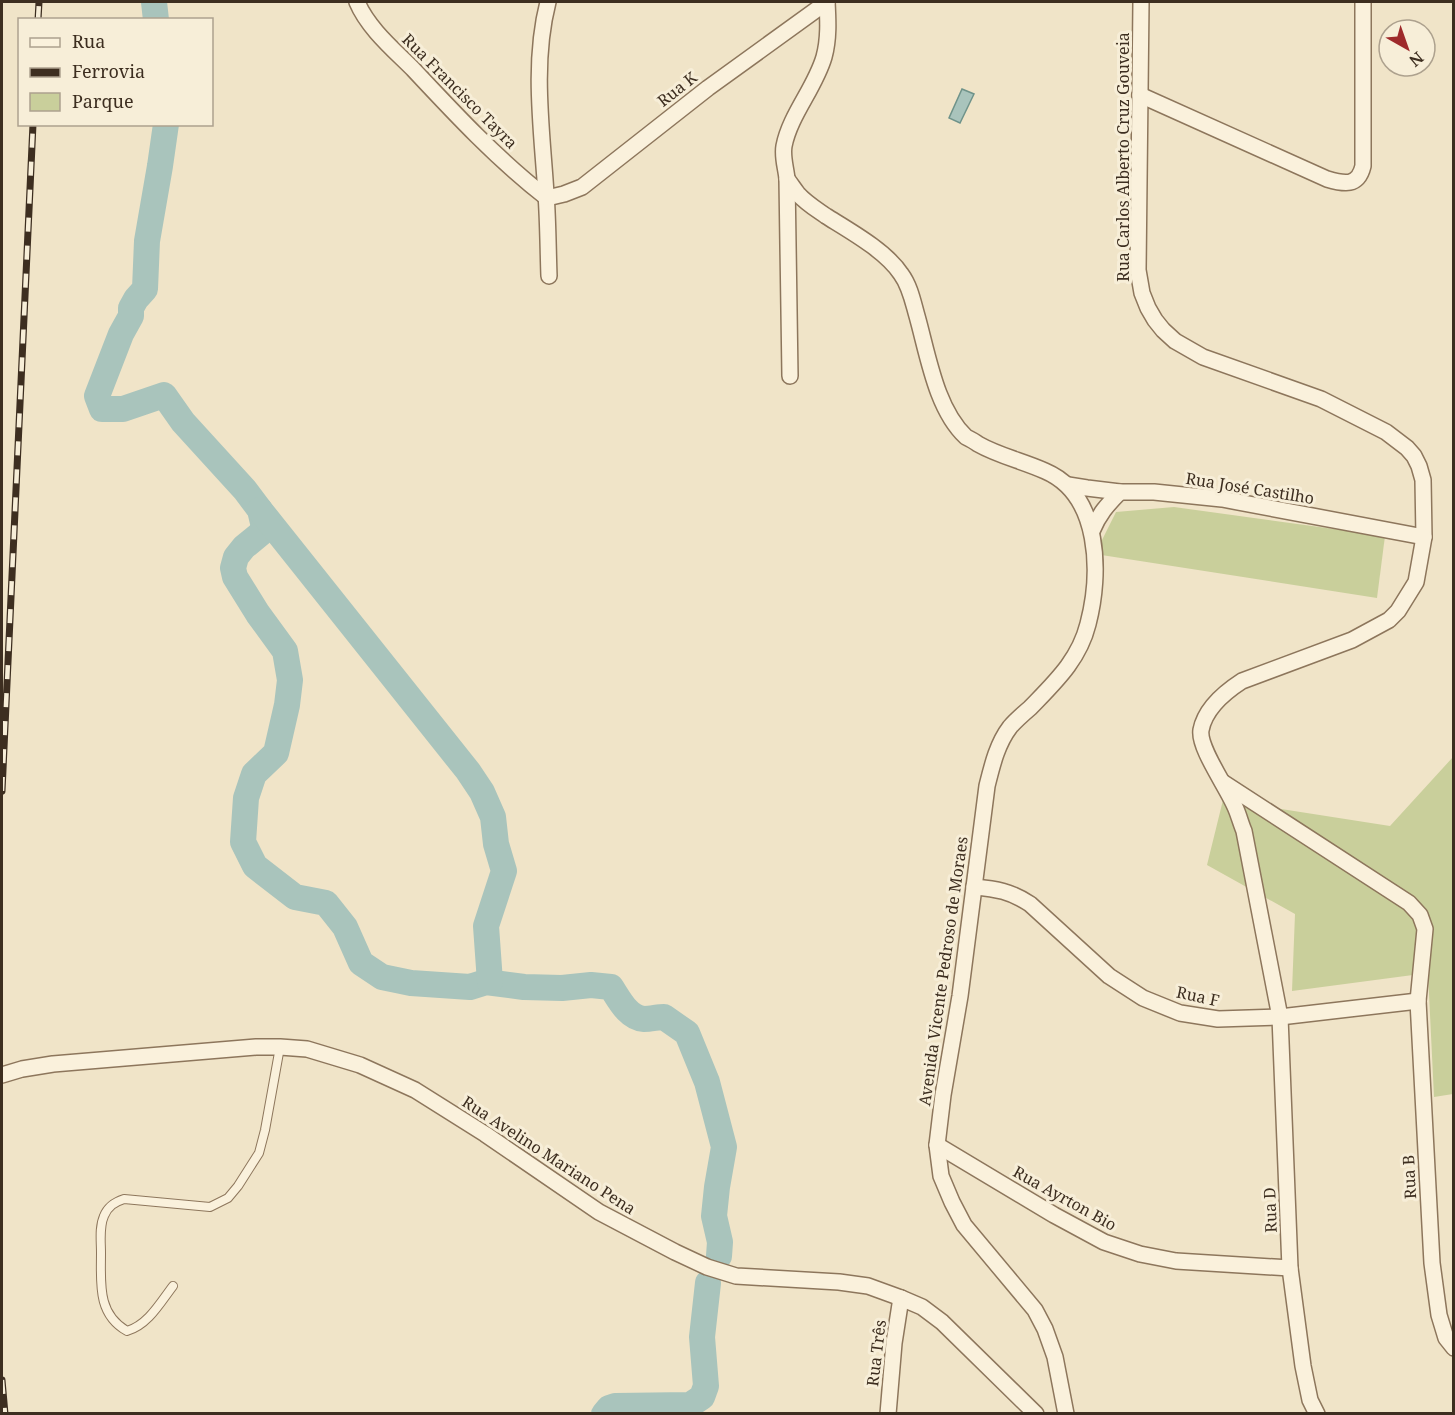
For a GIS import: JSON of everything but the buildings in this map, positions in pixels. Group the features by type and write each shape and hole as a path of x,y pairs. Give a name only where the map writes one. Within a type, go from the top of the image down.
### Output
{"street":[{"name":"Rua Francisco Tayra","path":"357,2 377,32 456,115 547,198"},
{"path":"548,2 539,71 547,198 549,276"},
{"path":"790,376 787,179 784,148 789,130 824,58 827,44 827,2"},
{"name":"Rua K","path":"547,198 582,187 708,88 827,2"},
{"name":"Rua Carlos Alberto Cruz Gouveia","path":"1141,2 1138,270 1142,293 1155,320 1175,341 1203,357 1321,399 1386,432 1414,456 1423,480 1424,537 1416,582 1406,600 1389,620 1344,643 1242,681 1227,691 1216,703 1205,718 1201,731 1204,747 1236,809 1244,831 1280,1017"},
{"path":"1140,95 1327,179 1340,183 1356,180 1362,173 1363,166 1363,2"},
{"name":"Avenida Vicente Pedroso de Moraes","path":"787,179 809,204 872,246 901,273 913,302 938,391 947,411 967,437 988,449 1047,471 1068,485 1082,507 1092,531 1096,564 1095,595 1081,648 1059,678 1010,727 995,755 987,786 938,1145 941,1176 964,1225 1035,1310 1045,1329 1055,1357 1066,1413"},
{"name":"Rua José Castilho","path":"1068,485 1087,489 1154,492 1222,500 1424,537"},
{"path":"1092,531 1105,507 1120,492"},
{"name":"Rua B","path":"1222,781 1409,903 1420,915 1425,929 1418,1001 1432,1263 1439,1315 1446,1338 1454,1348"},
{"name":"Rua F","path":"974,887 1015,894 1030,904 1109,976 1143,998 1180,1013 1218,1019 1280,1017 1418,1001"},
{"name":"Rua D","path":"1280,1017 1290,1268 1298,1331 1313,1406"},
{"name":"Rua Avelino Mariano Pena","path":"2,1075 53,1064 256,1047 307,1049 360,1065 415,1090 485,1134 599,1212 707,1267 736,1276 839,1282 867,1286 922,1307 942,1322 1036,1413"},
{"name":"Rua Ayrton Bio","path":"938,1145 1054,1215 1104,1242 1140,1254 1176,1261 1290,1268"},
{"name":"Rua Três","path":"888,1413 894,1343 901,1298"}],"lane":[{"path":"173,1286 146,1321 136,1329 127,1331 120,1327 105,1306 101,1292 101,1229 104,1216 112,1204 124,1198 210,1207 228,1198 259,1153 280,1047"}],"green space":[{"path":"1174,507 1385,536 1377,598 1095,554 1116,512"},
{"path":"1453,757 1453,1094 1434,1097 1428,973 1292,991 1295,914 1207,865 1223,800 1390,826"}],"water":[{"path":"962,89 974,94 960,123 949,118"}],"waterway":[{"path":"154,2 156,18"},
{"path":"166,126 147,241 145,289 131,308 131,316 121,334 97,396 102,409 123,409 164,395 183,422 245,490 260,510 264,527 260,534 236,557 233,568 235,577 258,614 285,651 290,680 276,753 254,774 246,798 243,842 255,866 295,897 326,903 345,927 361,963 382,977 411,983 470,987 486,982 524,987 562,988 591,985 611,987 624,1007 633,1015 644,1019 664,1017 687,1033 707,1082 724,1147 714,1216 720,1242 719,1256"},
{"path":"260,510 468,771 482,792 493,817 496,844 504,871 486,926 490,982"},
{"path":"604,1414 609,1408 615,1406 690,1405 702,1397 706,1386 702,1337 708,1283"}],"railway":[{"path":"38,18 39,2"},
{"path":"2,791 33,126"},
{"path":"2,1380 5,1414"}]}
